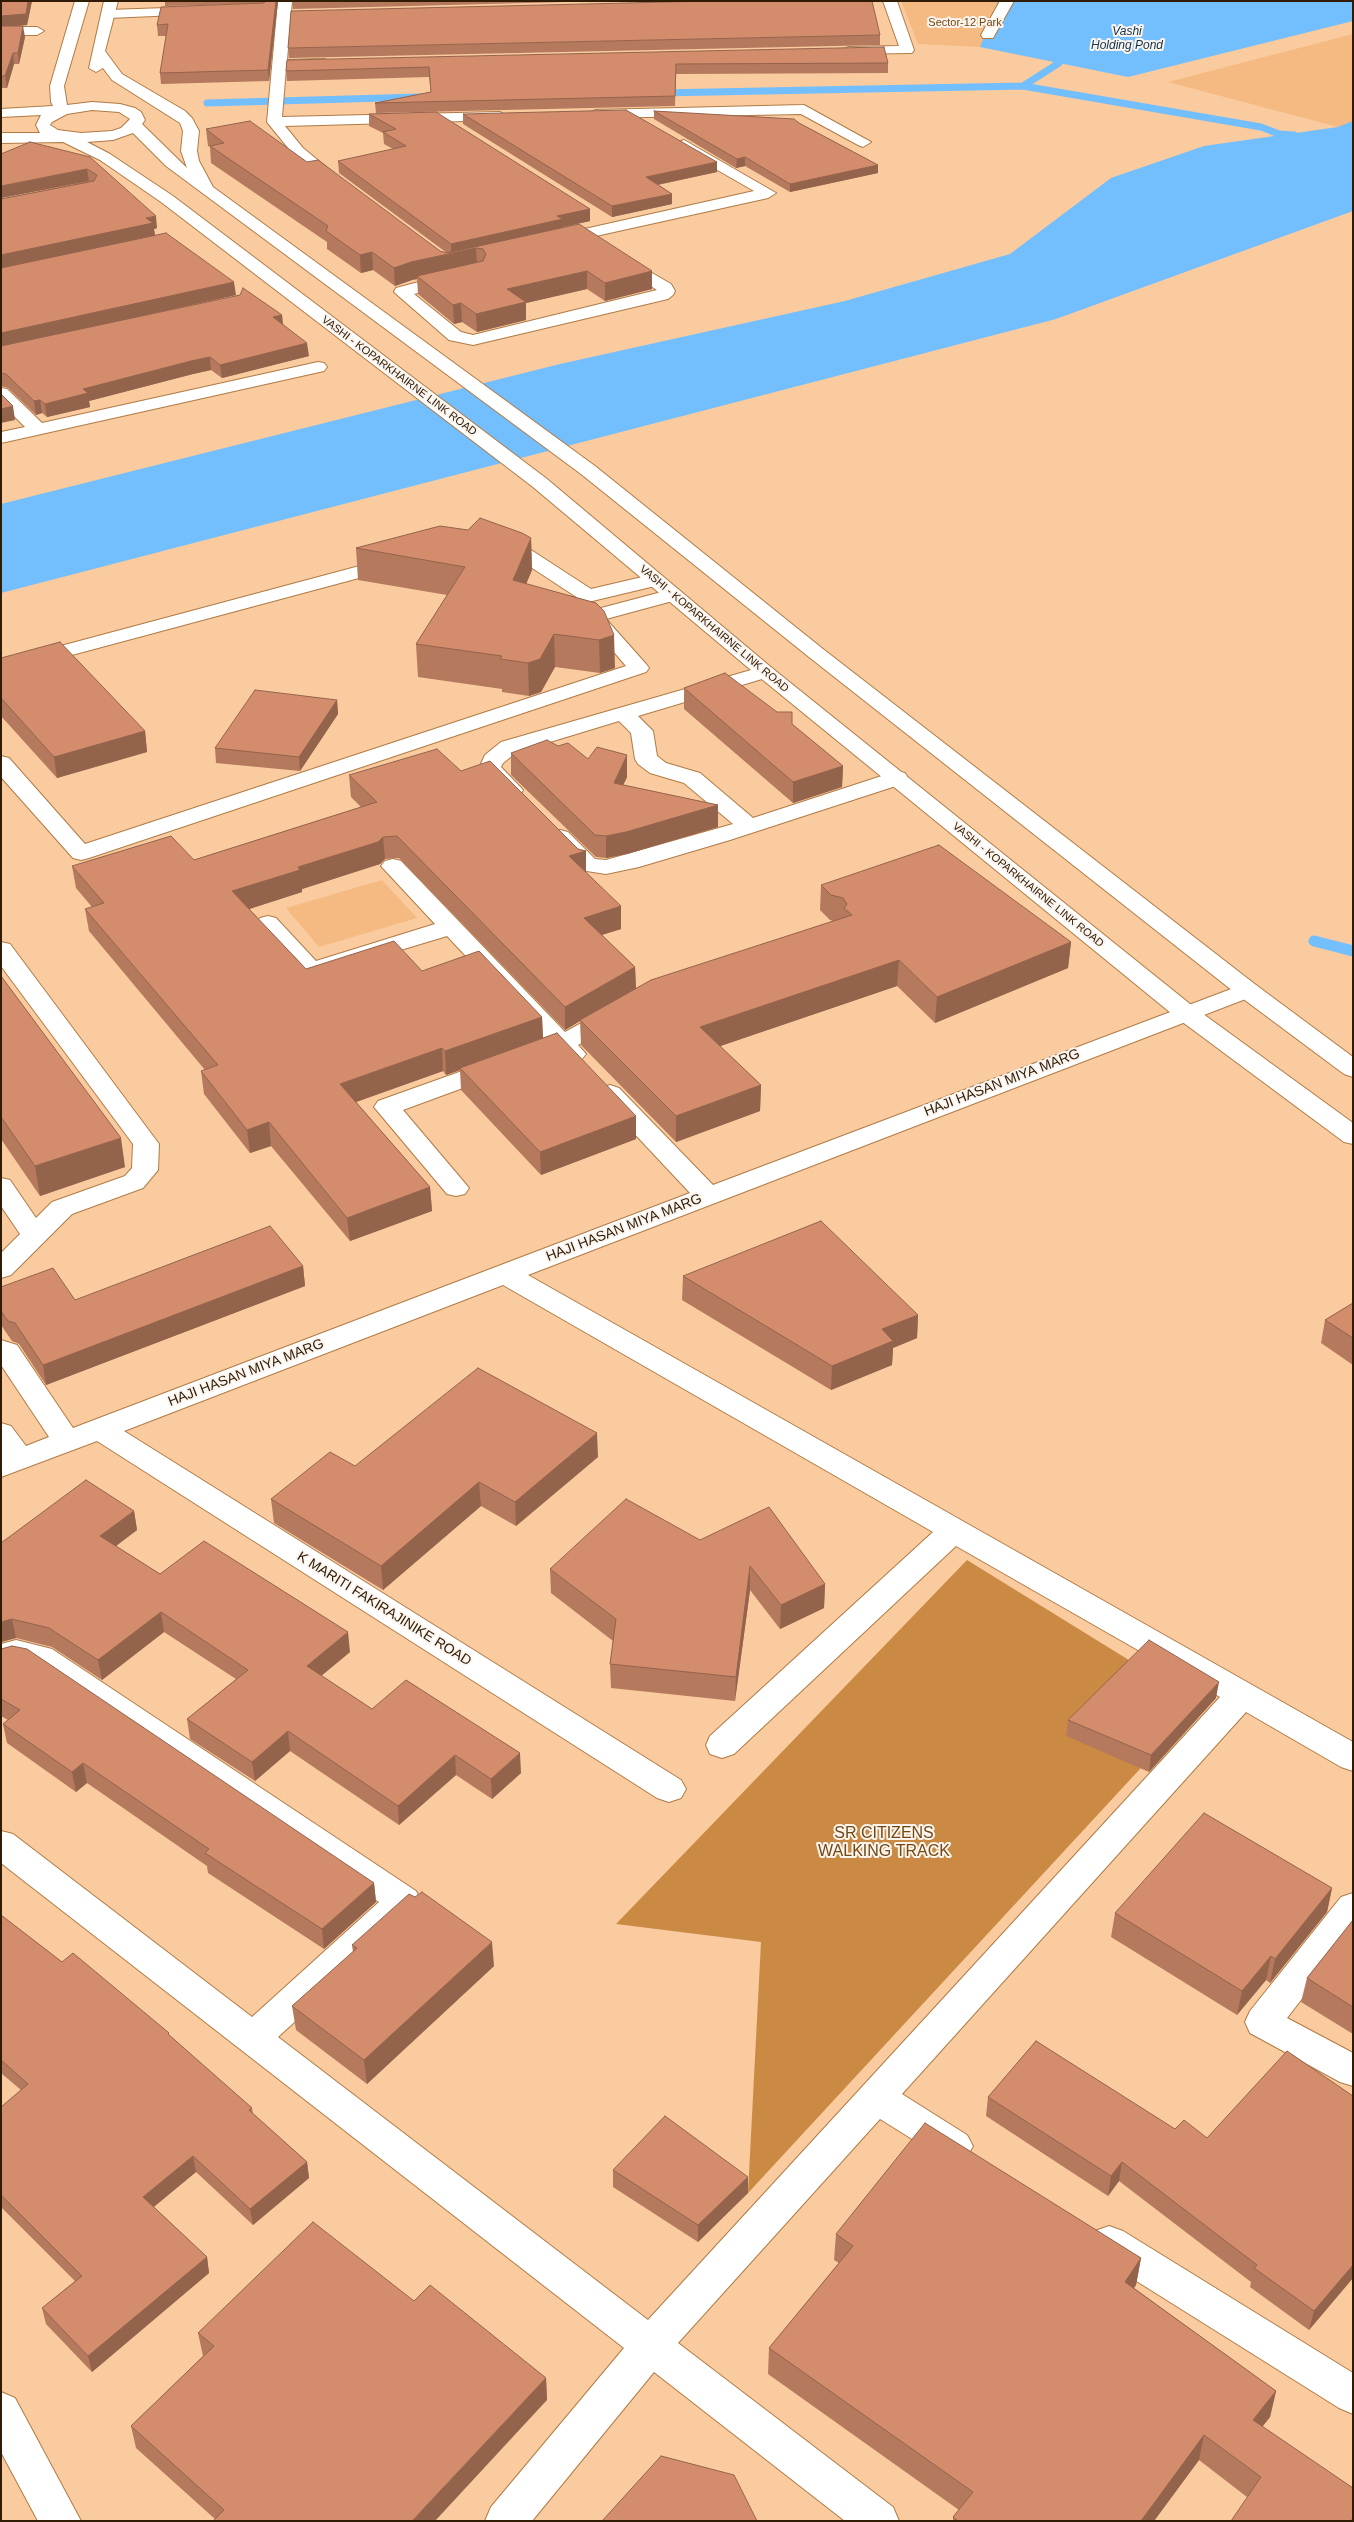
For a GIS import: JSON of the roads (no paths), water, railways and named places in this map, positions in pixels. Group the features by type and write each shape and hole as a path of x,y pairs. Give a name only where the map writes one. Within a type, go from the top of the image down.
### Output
{"street":[{"path":"64,110 58,102 57,86 82,1"},
{"path":"838,51 907,50 890,1"},
{"path":"988,35 1007,1"},
{"path":"120,108 96,76 98,51 110,7 210,11"},
{"path":"287,11 279,64 274,122 298,150 350,192"},
{"path":"1,31 37,30"},
{"path":"98,51 117,77 180,114 187,121 191,131 189,151 191,160 197,174 210,190"},
{"path":"279,64 339,63"},
{"path":"1,113 64,110 92,106 120,108 136,115 138,120 135,126 113,135 81,138 1,138"},
{"path":"579,114 804,109 863,142"},
{"name":"VASHI - KOPARKHAIRNE LINK ROAD","path":"64,110 46,119 43,124 46,130 66,137 105,156 167,200 523,470 765,672 1186,1013 1353,1136"},
{"path":"629,113 654,127"},
{"path":"274,122 520,116"},
{"path":"440,118 465,133"},
{"path":"135,126 160,154 571,458 816,653 1247,990 1353,1069"},
{"path":"548,249 599,245 582,234 768,193 670,137"},
{"path":"597,217 614,227"},
{"path":"475,273 418,286 402,292 455,336 473,340 662,295 667,291 607,250"},
{"path":"1,438 318,367"},
{"path":"1,393 38,430"},
{"path":"486,538 495,535 588,596 655,580"},
{"path":"1,668 410,558"},
{"path":"1,763 81,853 639,668 593,616 673,595"},
{"path":"525,802 490,768 492,760 508,747 765,672"},
{"path":"624,714 642,731 646,759 658,768 692,778 749,826"},
{"path":"546,823 588,865 606,867 631,862 749,826 897,778"},
{"path":"393,866 708,1196"},
{"path":"268,923 312,970 451,927"},
{"path":"1,949 146,1144 146,1170 134,1182 62,1208 1,1269"},
{"name":"HAJI HASAN MIYA MARG","path":"11,1464 1247,990"},
{"path":"456,1188 387,1107 563,1043 631,1005"},
{"path":"1,1186 35,1236"},
{"path":"505,1274 1353,1758"},
{"path":"1,1349 7,1352 67,1442"},
{"name":"K MARITI FAKIRAJINIKE ROAD","path":"99,1429 668,1789"},
{"path":"1,1433 11,1464"},
{"path":"722,1745 954,1530"},
{"path":"1,1656 16,1652 41,1657 404,1901 253,2038"},
{"path":"506,2521 651,2345 1242,1695"},
{"path":"1,1844 878,2521"},
{"path":"1353,1907 1264,2022 1353,2071"},
{"path":"877,2098 985,2166"},
{"path":"1077,2223 1353,2395"},
{"path":"1,2411 60,2521"}],"water":[{"name":"Vashi Holding Pond","path":"998,1 1353,1 1353,21 1128,77 980,47"},
{"path":"1353,121 1353,211 1056,319 1,593 1,504 560,364 845,301 1010,254 1111,178 1204,146 1338,127"}],"waterway":[{"path":"1023,86 1059,63"},
{"path":"659,93 1023,86"},
{"path":"1023,86 1261,127 1279,134 1294,135"},
{"path":"207,103 419,97"},
{"path":"1314,941 1353,951"}],"park label":[{"name":"Sector-12 Park","path":"965,23"},
{"name":"SR CITIZENS WALKING TRACK","path":"884,1843"}]}
